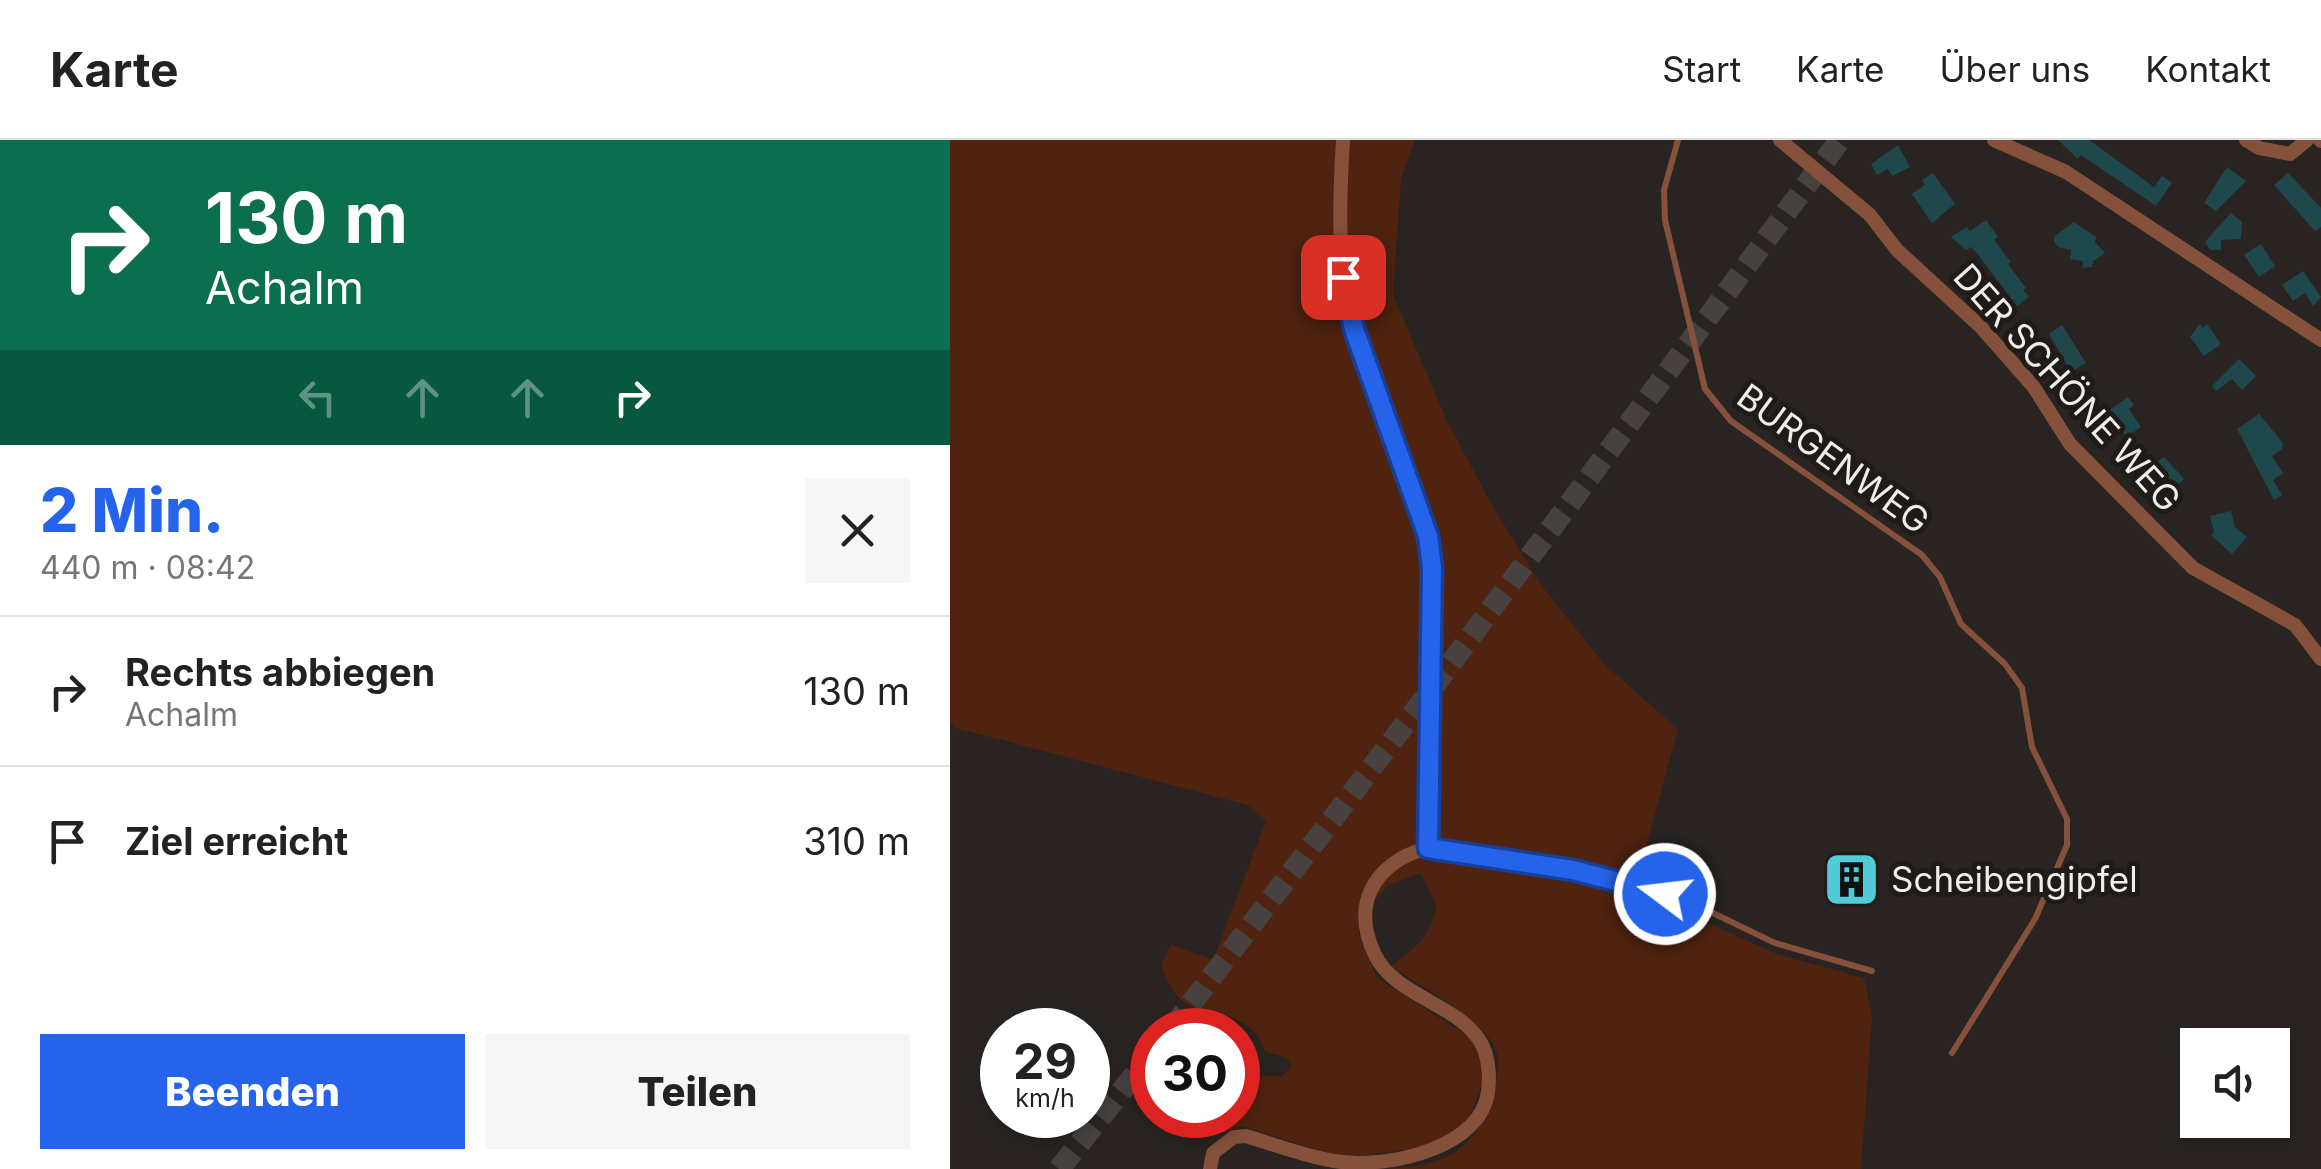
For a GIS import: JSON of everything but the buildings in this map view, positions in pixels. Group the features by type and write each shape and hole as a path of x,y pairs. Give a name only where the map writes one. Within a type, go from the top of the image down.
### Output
{"street":[{"path":"1343,140 1338,218 1343,277 1354,329 1428,536 1432,585 1428,848"},
{"name":"DER SCHÖNE WEG","path":"1781,140 1870,215 1897,250 1981,327 2033,386 2070,444 2194,568 2295,625 2321,659"},
{"path":"1994,140 2066,172 2321,340"},
{"path":"2246,140 2259,148 2290,154 2307,140"},
{"path":"1210,1169 1213,1153 1234,1137 1246,1136 1338,1162 1436,1149 1469,1130 1488,1094 1487,1062 1480,1041 1388,974 1367,935 1364,913 1375,881 1390,865 1428,848 1573,870 1685,900"}],"lane":[{"name":"BURGENWEG","path":"1678,140 1664,190 1666,220 1694,344 1712,401 1731,422 1867,520 1911,546 1932,566 1961,624 2005,664 2022,688 2032,746 2067,820 2063,858 2036,919 1952,1052"},
{"path":"1645,888 1658,858"},
{"path":"1685,900 1775,943 1872,970"}],"shaded area":[{"path":"950,140 1415,140 1401,178 1393,295 1447,421 1541,585 1605,665 1678,729 1644,854 1661,859 1634,906 1701,920 1777,954 1864,978 1872,1017 1861,1169 1375,1169 1438,1160 1468,1142 1488,1108 1497,1074 1496,1051 1481,1029 1391,966 1421,941 1434,917 1437,906 1421,873 1390,884 1374,901 1363,895 1358,912 1359,935 1377,978 1477,1042 1484,1062 1483,1082 1466,1125 1449,1139 1421,1148 1341,1157 1260,1132 1260,1076 1281,1077 1291,1067 1288,1058 1266,1052 1260,1042 1260,1008 1191,1007 1170,986 1161,965 1171,944 1213,960 1266,821 1248,805 956,728 950,722"}],"tunnel":[{"path":"1188,1008 1428,694 1840,140"},
{"path":"1059,1169 1130,1080"}],"place":[{"name":"Scheibengipfel","path":"1852,880"}],"route":[{"path":"1343,277 1354,329 1428,536 1432,567 1428,848 1573,870 1665,894"}]}
